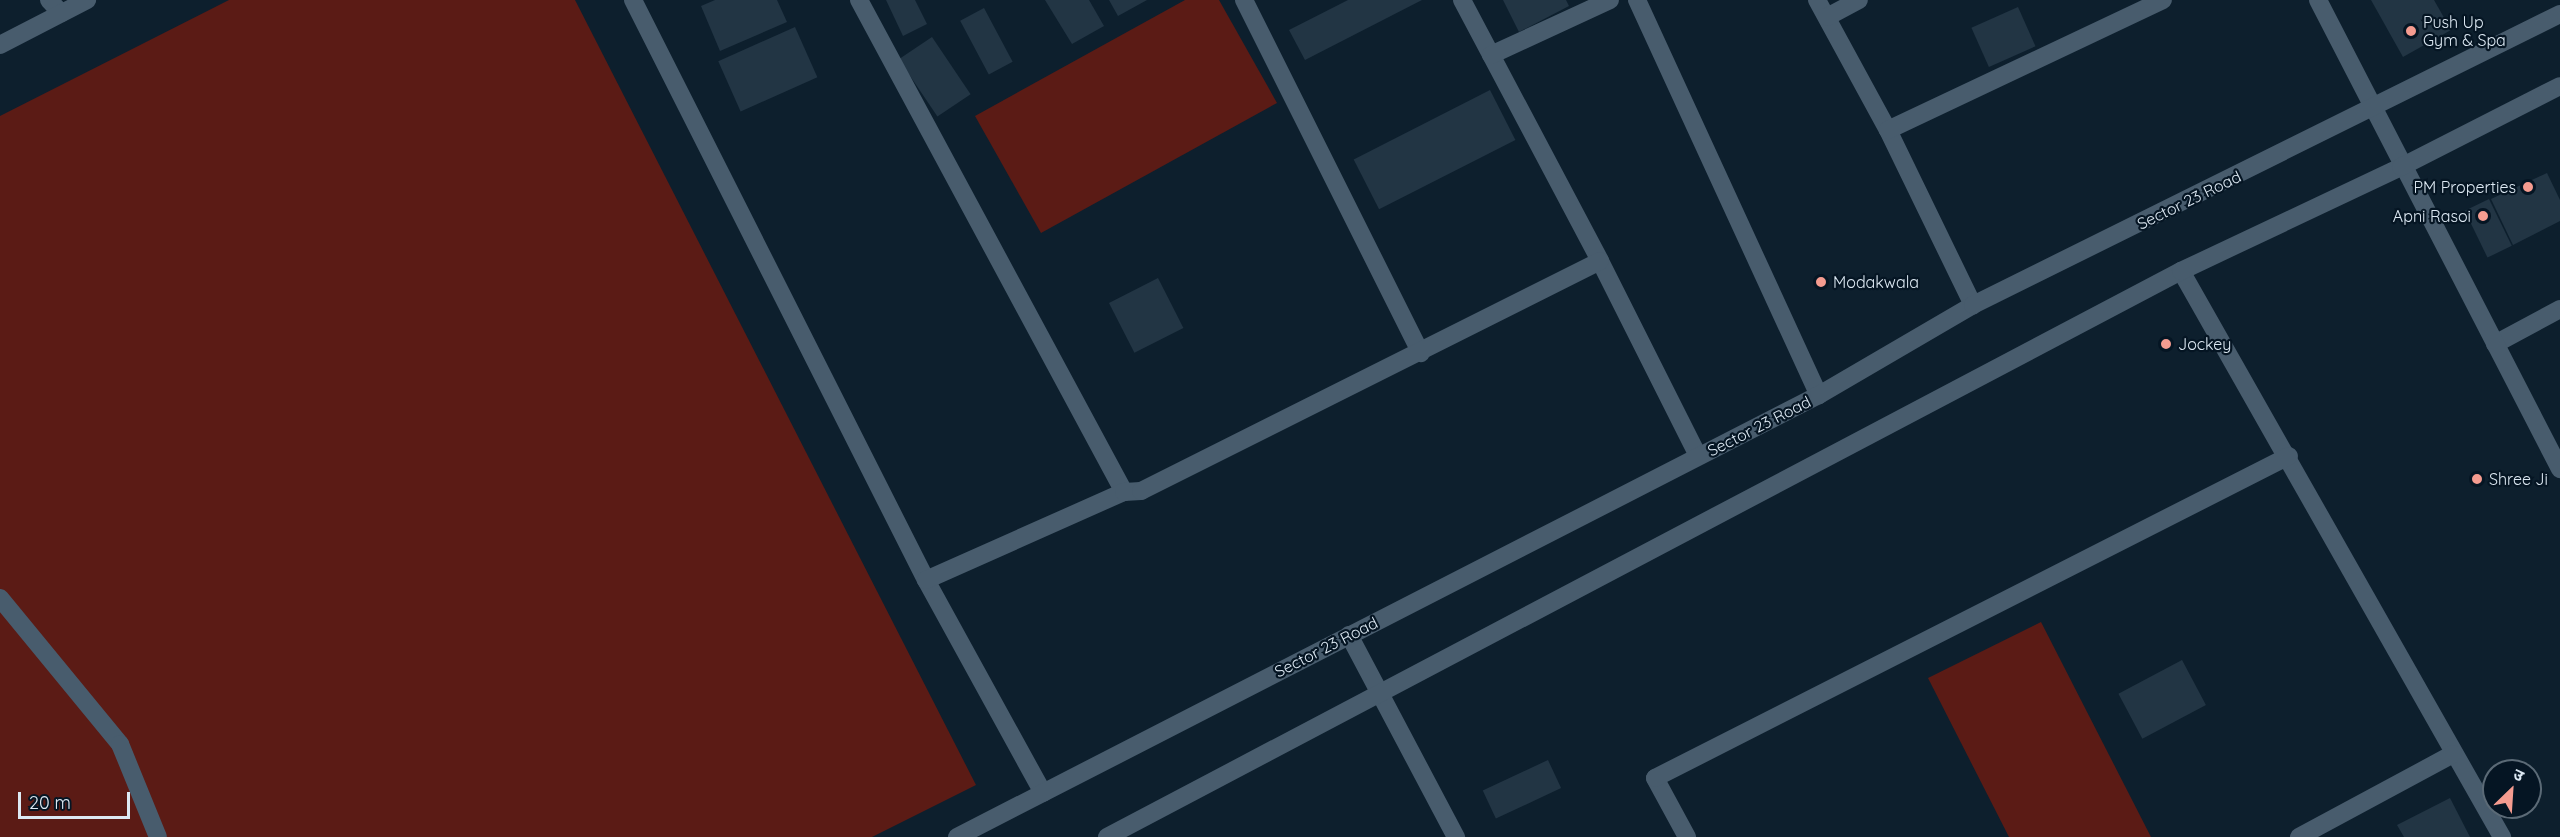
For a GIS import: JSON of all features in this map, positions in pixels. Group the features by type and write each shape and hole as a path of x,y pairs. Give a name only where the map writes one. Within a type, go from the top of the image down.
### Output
{"street":[{"path":"0,45 55,7 87,0"},
{"path":"633,0 926,580 1043,793"},
{"path":"859,0 1124,492"},
{"path":"1244,0 1421,353"},
{"path":"1462,0 1600,261 1698,456"},
{"path":"1491,55 1610,0"},
{"path":"1637,0 1819,395"},
{"path":"1817,0 1888,130 1973,305"},
{"path":"1827,17 1859,0"},
{"path":"1888,130 2163,0"},
{"path":"2318,0 2401,167 2560,469"},
{"name":"Sector 23 Road","path":"957,837 1819,395 1973,305 2372,110 2560,14"},
{"path":"1107,837 2181,270 2401,167 2560,86"},
{"path":"926,580 1124,492 1142,491 1421,353 1600,261"},
{"path":"2181,270 2289,456 2453,754 2502,837"},
{"path":"2495,344 2560,309"},
{"path":"1688,837 1655,778 2289,456"},
{"path":"0,598 120,744 158,837"},
{"path":"1349,635 1456,837"},
{"path":"2299,837 2453,754"}],"shaded area":[{"path":"229,0 575,0 976,785 872,837 0,837 0,116"},
{"path":"1185,0 1219,0 1277,103 1041,233 975,116"},
{"path":"2041,622 2151,837 2009,837 1928,678"}],"building":[{"path":"715,0 777,0 787,22 720,51 701,6"},
{"path":"886,0 915,0 927,24 903,36"},
{"path":"1045,0 1089,0 1104,26 1072,44"},
{"path":"1109,0 1147,0 1118,16"},
{"path":"1348,0 1422,0 1305,60 1289,30"},
{"path":"1503,0 1566,0 1569,6 1519,32"},
{"path":"2371,0 2434,0 2451,30 2403,57"},
{"path":"2018,7 2035,46 1989,67 1971,28"},
{"path":"984,8 1013,62 989,75 960,21"},
{"path":"795,27 817,77 741,111 718,61"},
{"path":"932,37 971,94 937,117 899,59"},
{"path":"1490,90 1515,140 1379,209 1354,159"},
{"path":"2547,173 2560,200 2560,221 2513,245 2491,199"},
{"path":"2489,199 2512,246 2488,258 2465,211"},
{"path":"1158,278 1183,328 1134,353 1109,303"},
{"path":"2182,660 2206,705 2142,739 2118,694"},
{"path":"1548,760 1561,788 1496,819 1483,790"},
{"path":"2450,798 2470,837 2404,837 2397,825"}],"place":[{"name":"Push Up Gym & Spa","path":"2411,31"},
{"name":"PM Properties","path":"2528,187"},
{"name":"Apni Rasoi","path":"2483,216"},
{"name":"Modakwala","path":"1821,282"},
{"name":"Jockey","path":"2166,344"},
{"name":"Shree Ji","path":"2477,479"}]}
